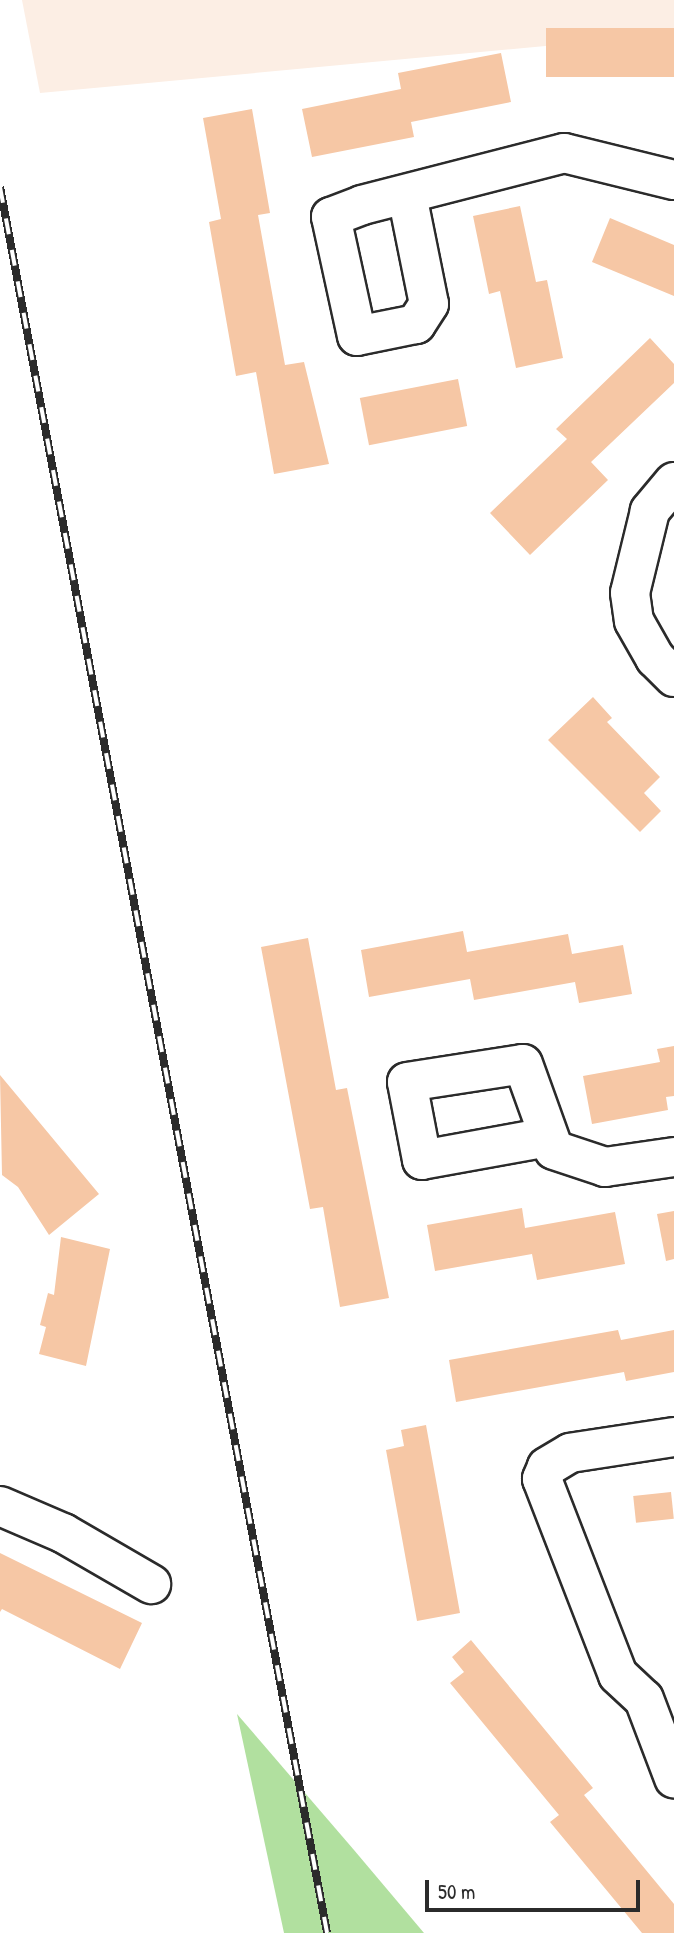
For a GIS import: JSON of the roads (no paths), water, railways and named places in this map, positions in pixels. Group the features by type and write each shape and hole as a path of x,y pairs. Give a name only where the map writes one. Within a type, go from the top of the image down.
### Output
{"street":[{"path":"407,195 564,153 674,180"},
{"path":"674,482 650,511 630,593 634,621 655,658 674,677"},
{"path":"548,1137 554,1150 605,1167 674,1157"},
{"path":"674,1437 570,1453 547,1467 542,1479 618,1675 659,1697 674,1779"},
{"path":"0,1506 62,1533 151,1584"}],"railway":[{"path":"0,187 327,1933"}]}
